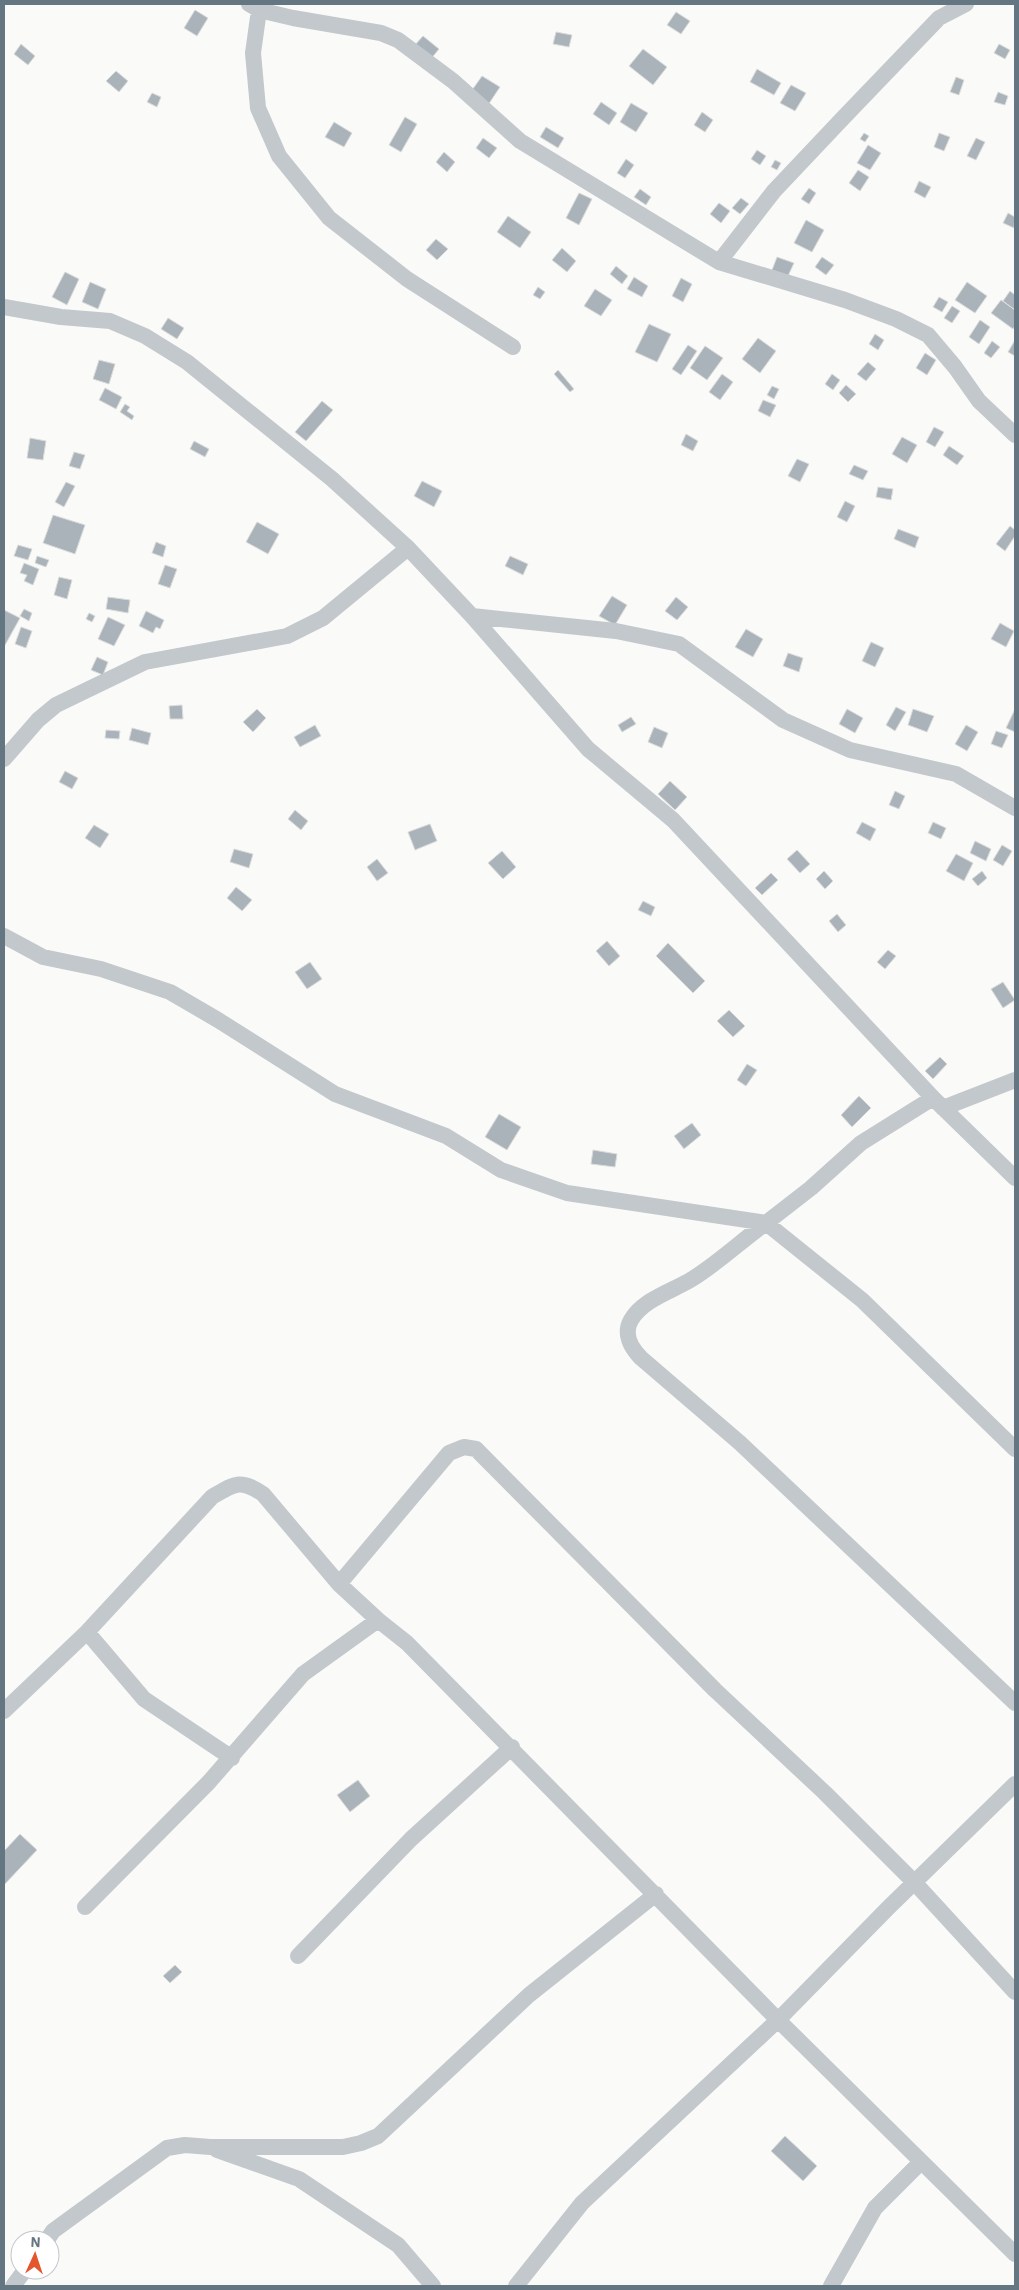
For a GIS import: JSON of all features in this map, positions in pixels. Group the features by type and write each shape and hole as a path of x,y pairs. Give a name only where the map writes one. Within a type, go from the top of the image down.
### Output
{"street":[{"path":"719,262 774,192 939,18 966,4"},
{"path":"513,347 407,279 329,218 279,156 258,108 253,53 254,7 293,18 381,33 398,40 453,81 520,141 719,262 845,300 896,319 928,335 955,367 979,401 1015,435"},
{"path":"4,307 60,317 110,321 145,336 188,362 332,479 408,548 472,616 588,748 673,820 938,1103 1015,1178"},
{"path":"4,759 38,720 65,700 145,662 287,636 323,618 408,548"},
{"path":"472,616 616,631 679,644 783,720 850,750 956,774 1015,808"},
{"path":"4,936 43,957 101,969 170,992 335,1094 446,1136 501,1170 567,1193 766,1223 862,1300 1015,1449"},
{"path":"1015,1080 938,1103 861,1143 811,1188 693,1279 647,1304 631,1320 628,1335 631,1348 641,1358 740,1443 1015,1703"},
{"path":"339,1584 449,1453 464,1447 476,1449 715,1690 825,1792 914,1882 1015,1992"},
{"path":"4,1711 87,1632 212,1497 232,1485 240,1483 250,1485 262,1494 339,1584 378,1620 407,1643 512,1747 778,2020 1015,2254"},
{"path":"85,1907 232,1758 303,1674 378,1620"},
{"path":"87,1632 144,1699 232,1758"},
{"path":"298,1956 411,1839 512,1747"},
{"path":"516,2286 582,2203 778,2020 914,1882 1015,1784"},
{"path":"54,2230 167,2148 185,2145 210,2147 343,2147 378,2136 529,1995 656,1894"},
{"path":"210,2147 232,2157 299,2179 398,2245 433,2286"},
{"path":"831,2286 875,2208 921,2162"}],"building":[{"path":"195,10 208,18 197,36 184,28"},
{"path":"676,12 690,21 681,34 667,25"},
{"path":"556,32 572,35 569,47 553,44"},
{"path":"423,36 439,49 430,60 414,46"},
{"path":"21,44 35,56 28,65 14,54"},
{"path":"999,44 1010,50 1005,59 994,53"},
{"path":"643,49 667,67 653,85 629,66"},
{"path":"757,69 781,83 774,95 750,82"},
{"path":"116,71 128,81 119,92 106,81"},
{"path":"482,76 500,87 488,105 470,93"},
{"path":"956,77 964,80 959,95 950,92"},
{"path":"791,85 806,93 795,111 780,103"},
{"path":"998,92 1008,96 1005,105 994,102"},
{"path":"152,93 161,97 157,107 147,102"},
{"path":"601,102 617,113 609,125 593,114"},
{"path":"631,103 648,113 636,132 620,122"},
{"path":"702,112 713,120 705,132 694,125"},
{"path":"405,117 417,124 401,152 389,145"},
{"path":"334,122 352,133 344,147 325,137"},
{"path":"546,127 564,138 558,148 540,137"},
{"path":"864,133 869,136 865,142 860,139"},
{"path":"939,133 950,137 944,151 934,147"},
{"path":"483,138 497,148 489,158 476,148"},
{"path":"976,138 985,142 976,160 967,156"},
{"path":"868,145 881,153 870,170 857,163"},
{"path":"757,150 766,156 760,165 751,159"},
{"path":"444,152 455,162 447,172 436,162"},
{"path":"626,159 634,165 625,178 617,173"},
{"path":"775,160 781,163 777,170 771,167"},
{"path":"858,170 869,177 860,191 849,183"},
{"path":"919,181 931,187 925,198 914,192"},
{"path":"809,188 816,193 809,204 801,199"},
{"path":"640,189 651,197 646,205 634,197"},
{"path":"579,193 592,199 579,225 566,218"},
{"path":"741,198 749,204 740,214 732,208"},
{"path":"719,203 730,211 721,223 710,214"},
{"path":"1008,213 1015,217 1014,228 1003,223"},
{"path":"508,216 531,232 520,248 497,232"},
{"path":"806,220 824,230 812,252 794,243"},
{"path":"436,239 448,249 437,260 426,250"},
{"path":"562,248 576,261 567,272 552,260"},
{"path":"777,257 794,263 788,276 772,270"},
{"path":"822,257 834,265 826,275 815,267"},
{"path":"616,266 628,276 622,284 610,274"},
{"path":"65,272 79,279 67,305 52,297"},
{"path":"634,277 648,286 642,297 627,289"},
{"path":"681,278 692,284 683,302 672,296"},
{"path":"90,282 106,289 98,309 82,302"},
{"path":"967,282 987,296 975,313 955,300"},
{"path":"538,287 545,292 540,299 533,295"},
{"path":"595,289 612,300 601,316 584,306"},
{"path":"1010,291 1015,295 1015,310 1003,301"},
{"path":"939,297 948,302 942,312 933,307"},
{"path":"1001,300 1015,310 1015,326 1013,329 991,313"},
{"path":"952,306 960,311 952,323 944,318"},
{"path":"168,318 184,328 177,339 161,329"},
{"path":"980,320 990,327 979,344 969,337"},
{"path":"649,324 671,334 657,362 635,352"},
{"path":"875,334 884,340 878,350 869,344"},
{"path":"758,338 776,351 760,373 742,359"},
{"path":"1015,340 1015,356 1008,352"},
{"path":"992,341 1000,347 991,358 984,353"},
{"path":"688,345 697,351 681,375 672,369"},
{"path":"705,346 723,358 707,380 690,368"},
{"path":"925,353 936,360 927,375 916,368"},
{"path":"99,360 115,364 109,384 93,379"},
{"path":"868,362 876,369 866,381 857,374"},
{"path":"558,370 574,389 570,392 554,374"},
{"path":"722,374 733,382 720,400 709,392"},
{"path":"832,374 840,380 833,390 825,384"},
{"path":"846,385 856,394 848,402 839,393"},
{"path":"772,386 779,389 774,399 767,395"},
{"path":"105,388 122,397 116,409 99,400"},
{"path":"763,400 776,405 770,417 758,411"},
{"path":"322,401 333,410 306,441 295,432"},
{"path":"125,404 130,407 127,411 134,416 132,420 120,412"},
{"path":"934,427 944,432 935,447 926,442"},
{"path":"686,434 698,441 693,451 681,445"},
{"path":"902,437 917,445 907,463 892,454"},
{"path":"30,438 46,441 43,460 27,458"},
{"path":"194,441 209,449 205,457 190,449"},
{"path":"949,446 964,456 957,465 943,455"},
{"path":"74,452 85,455 80,469 69,466"},
{"path":"797,459 809,464 800,482 788,476"},
{"path":"854,465 868,471 863,480 849,474"},
{"path":"422,481 442,491 434,507 414,496"},
{"path":"66,482 75,486 64,507 55,502"},
{"path":"878,487 893,489 891,500 876,497"},
{"path":"845,501 855,506 847,522 837,517"},
{"path":"53,515 85,525 75,554 43,543"},
{"path":"257,522 279,534 268,554 246,542"},
{"path":"1010,526 1015,530 1015,536 1005,551 996,544"},
{"path":"898,529 919,537 915,548 894,539"},
{"path":"156,542 166,546 163,557 152,553"},
{"path":"18,545 32,549 28,560 14,556"},
{"path":"37,556 49,560 46,567 35,563"},
{"path":"510,556 528,564 523,575 505,566"},
{"path":"24,563 39,569 33,585 24,581 27,575 20,573"},
{"path":"165,565 177,569 170,588 158,584"},
{"path":"59,577 72,580 67,599 54,595"},
{"path":"612,596 627,605 615,625 599,616"},
{"path":"108,597 130,600 128,613 106,609"},
{"path":"676,597 688,607 677,620 665,611"},
{"path":"24,609 32,613 29,621 20,616"},
{"path":"4,610 20,618 4,647"},
{"path":"146,611 164,620 160,629 156,627 153,633 139,626"},
{"path":"89,613 95,616 92,622 86,619"},
{"path":"108,617 125,625 114,646 98,639"},
{"path":"1000,623 1014,631 1006,647 991,639"},
{"path":"21,627 32,631 26,648 15,644"},
{"path":"746,629 763,639 753,657 735,647"},
{"path":"871,642 884,648 875,667 862,661"},
{"path":"788,653 803,658 799,672 783,666"},
{"path":"97,657 108,662 103,675 91,670"},
{"path":"182,705 183,719 170,719 169,706"},
{"path":"896,707 906,712 895,731 886,725"},
{"path":"257,709 266,718 253,732 243,722"},
{"path":"847,709 863,718 855,733 839,724"},
{"path":"913,709 934,716 927,732 908,725"},
{"path":"1015,709 1015,732 1006,728"},
{"path":"631,717 636,724 622,732 618,725"},
{"path":"315,725 321,736 300,747 294,737"},
{"path":"966,725 978,732 967,751 955,744"},
{"path":"654,727 668,733 662,748 648,742"},
{"path":"132,728 151,733 148,745 129,740"},
{"path":"106,730 120,731 119,739 105,738"},
{"path":"996,731 1008,735 1002,748 991,744"},
{"path":"65,771 78,778 72,789 59,782"},
{"path":"670,781 687,797 675,810 658,794"},
{"path":"895,791 905,796 899,809 889,805"},
{"path":"295,810 308,821 301,830 288,819"},
{"path":"862,822 876,829 870,841 856,833"},
{"path":"933,822 946,828 941,839 928,833"},
{"path":"430,824 437,841 415,850 408,832"},
{"path":"94,825 109,834 100,848 85,838"},
{"path":"975,841 991,849 986,861 970,853"},
{"path":"1002,845 1012,851 1003,866 993,860"},
{"path":"234,849 253,854 249,868 230,862"},
{"path":"797,850 810,864 800,873 787,859"},
{"path":"502,851 516,867 503,879 488,863"},
{"path":"956,854 973,863 964,881 946,871"},
{"path":"377,859 388,873 377,881 367,867"},
{"path":"824,871 833,881 825,889 816,879"},
{"path":"982,871 987,878 978,886 972,879"},
{"path":"771,873 778,880 762,895 755,888"},
{"path":"236,887 252,900 242,911 227,898"},
{"path":"643,901 655,907 651,916 638,910"},
{"path":"837,914 846,925 838,932 829,921"},
{"path":"607,941 620,956 609,966 596,951"},
{"path":"668,943 705,981 693,993 656,956"},
{"path":"888,950 896,956 885,969 877,962"},
{"path":"310,962 322,979 307,989 295,972"},
{"path":"1003,982 1015,1000 1003,1008 991,989"},
{"path":"729,1010 745,1026 733,1037 717,1021"},
{"path":"940,1057 947,1064 933,1079 925,1071"},
{"path":"747,1064 757,1070 746,1086 737,1080"},
{"path":"859,1096 871,1108 852,1127 841,1115"},
{"path":"499,1114 521,1127 507,1150 485,1137"},
{"path":"692,1123 701,1135 684,1149 674,1136"},
{"path":"593,1150 617,1154 615,1167 591,1164"},
{"path":"358,1780 370,1796 350,1812 337,1795"},
{"path":"20,1834 37,1850 4,1885 4,1851"},
{"path":"175,1965 182,1972 170,1983 163,1976"},
{"path":"785,2136 817,2166 803,2181 771,2151"}]}
